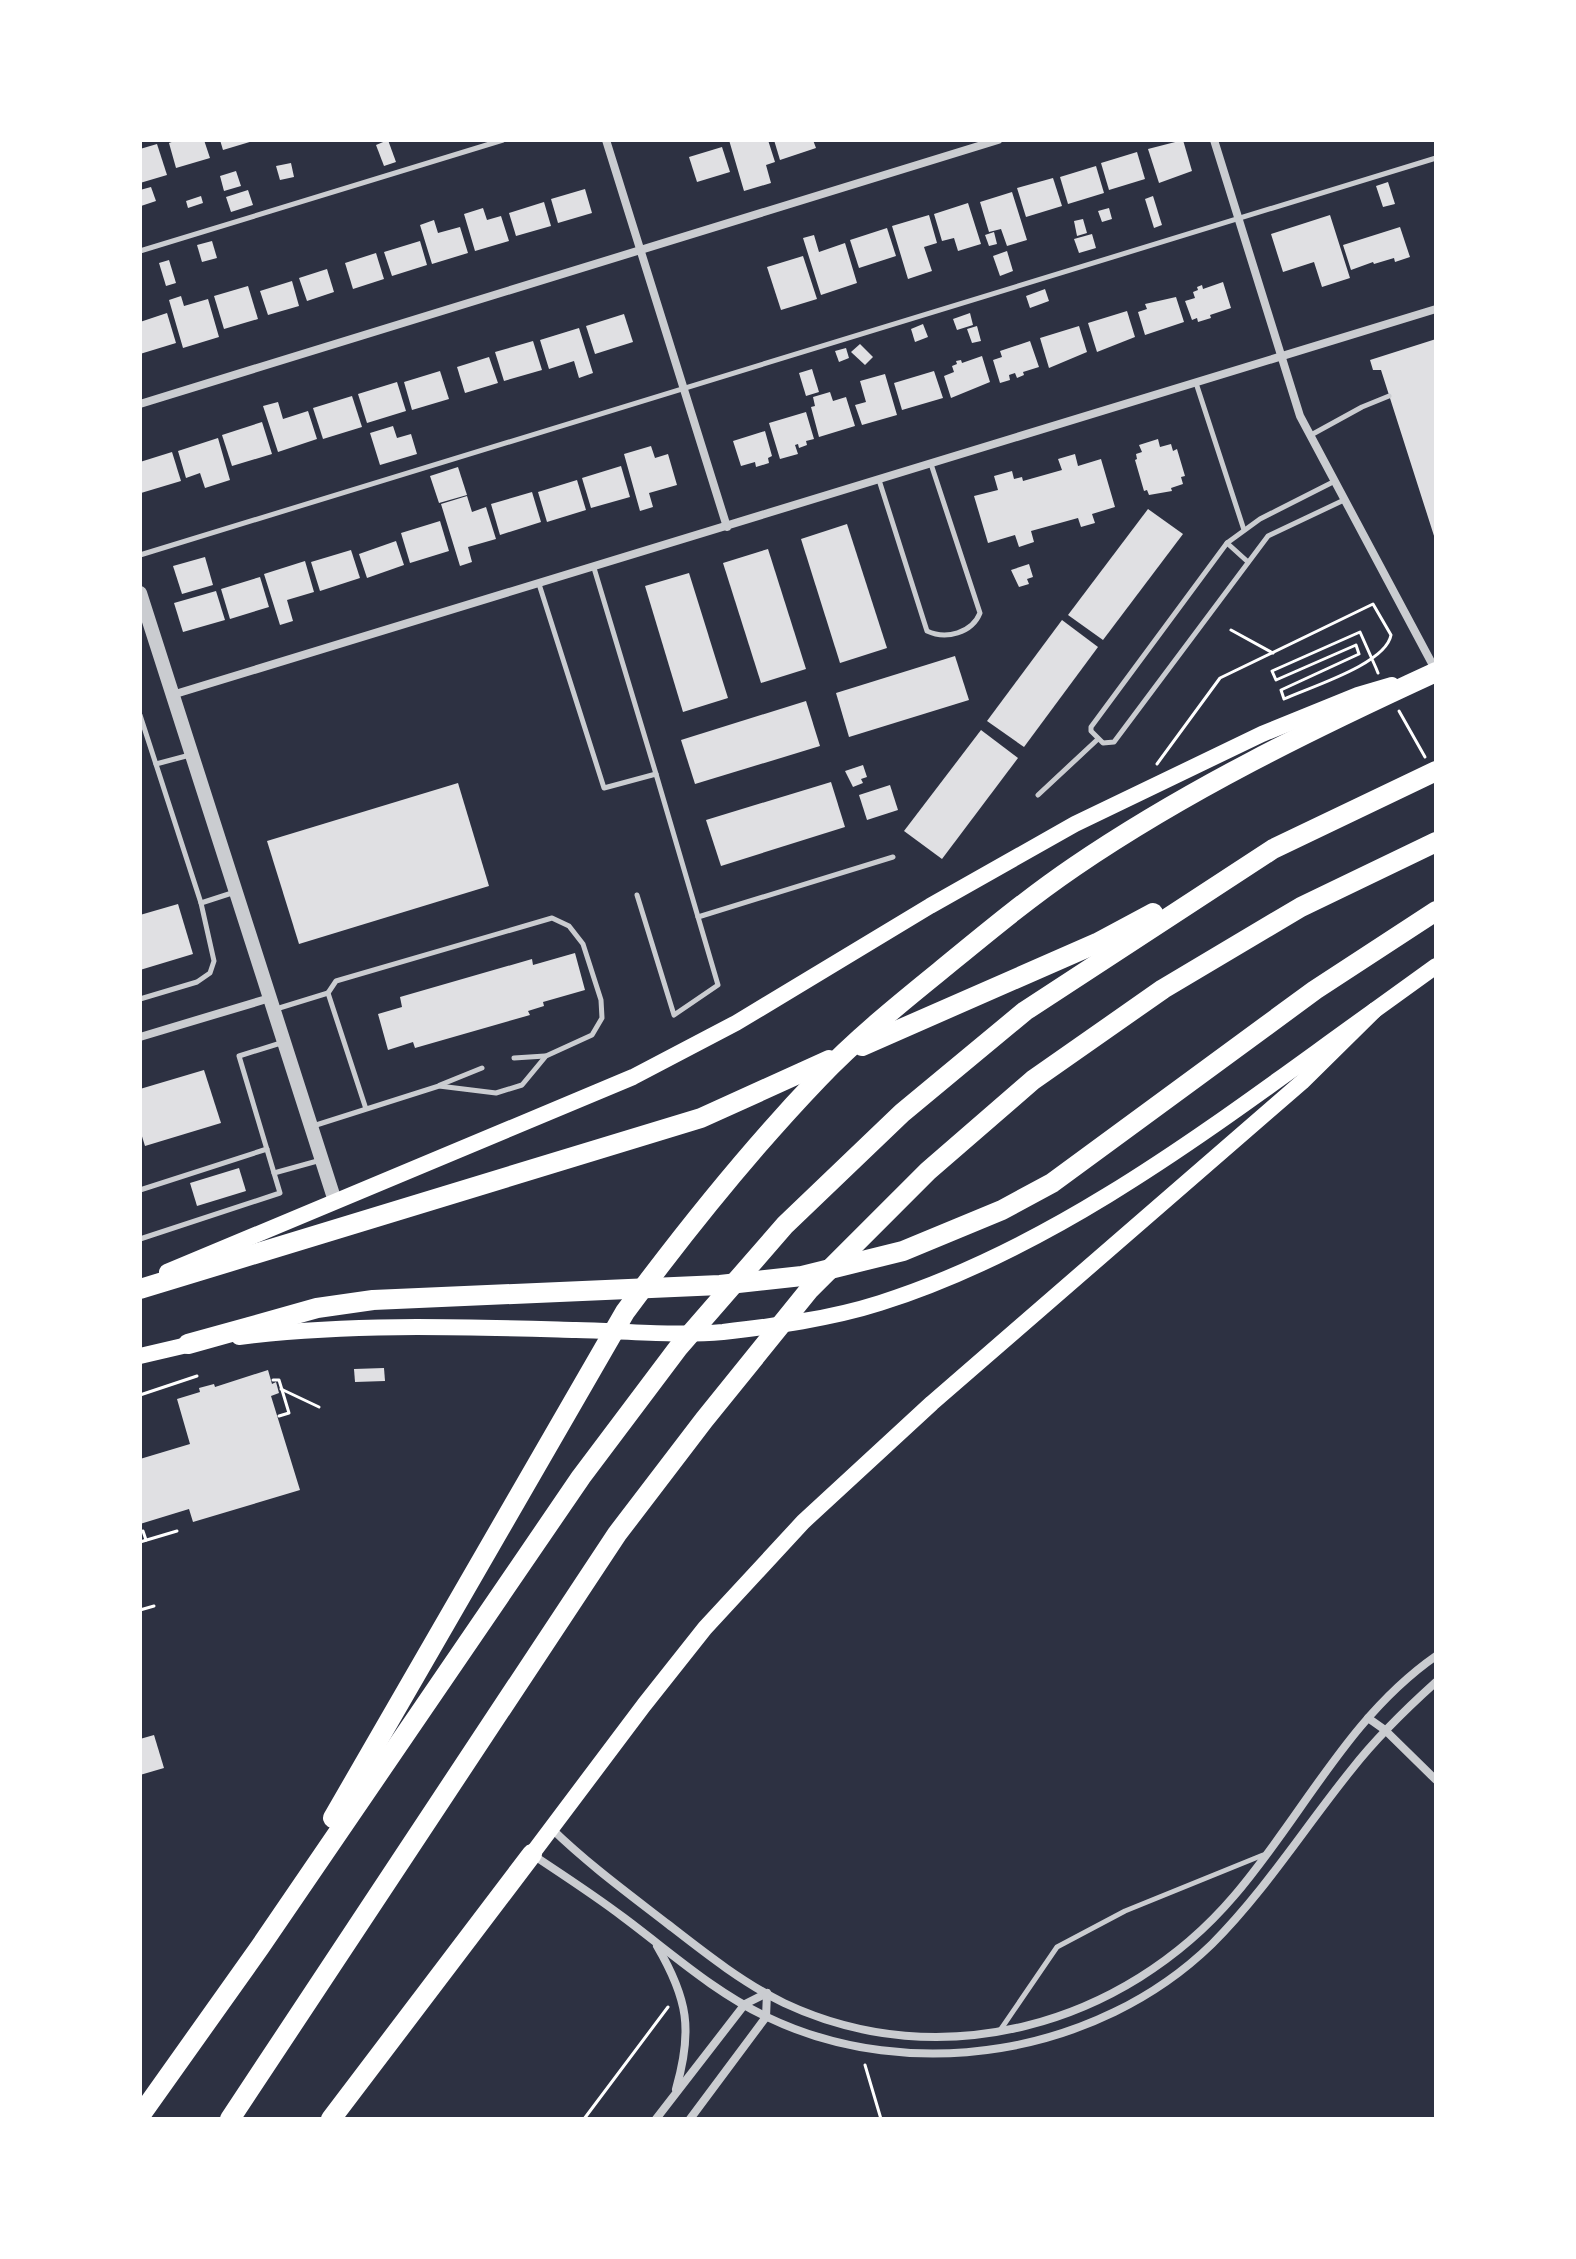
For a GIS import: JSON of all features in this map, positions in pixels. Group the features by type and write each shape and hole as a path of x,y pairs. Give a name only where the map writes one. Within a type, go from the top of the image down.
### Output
{"highway":[{"path":"260,1947 625,1312 739,1167 819,1077 899,1005 1017,907 1076,865 1231,774 1317,728 1436,671"},
{"path":"140,1286 701,1118 1097,943 1432,768"},
{"path":"230,2119 617,1534 809,1290 928,1171 1033,1080 1163,989 1301,907 1436,842"},
{"path":"140,2116 260,1947 581,1477 678,1348 785,1225 902,1113 1025,1011 1273,849"},
{"path":"188,1344 317,1308 373,1300 720,1285 802,1276 903,1251 1002,1210 1052,1183 1315,990 1436,911"},
{"path":"331,2119 532,1854"}],"main road":[{"path":"140,1286 633,1077 736,1023 1036,845 1190,767 1358,695 1436,671"},
{"path":"140,1356 188,1344 293,1330 382,1327 720,1332 808,1320 880,1303 983,1264 1066,1221 1220,1120 1436,966"},
{"path":"532,1854 705,1628 803,1522 932,1403 1302,1082 1375,1010"}],"street":[{"path":"606,140 727,527"},
{"path":"140,404 998,140"},
{"path":"1214,140 1300,416 1436,671"},
{"path":"172,695 1436,309"},
{"path":"140,593 146,632 172,695 335,1201"},
{"path":"140,1037 273,1003"},
{"path":"551,1829 700,1949 767,1993 806,2012 869,2030 909,2036 948,2037 1000,2030 1052,2019 1090,2005 1138,1980 1190,1942 1234,1896 1268,1853 1354,1733 1401,1682 1436,1656"},
{"path":"532,1854 717,1988 766,2017 845,2044 886,2051 931,2053 1009,2047 1072,2030 1114,2013 1183,1970 1246,1907 1385,1730 1436,1682"},
{"path":"1368,1718 1385,1730 1436,1780"},
{"path":"655,1942 678,1985 687,2018 686,2048 674,2096"},
{"path":"690,2119 766,2017 767,1993"},
{"path":"656,2119 745,2004 767,1993"}],"lane":[{"path":"140,251 503,140"},
{"path":"140,555 1436,158"},
{"path":"1196,383 1244,530"},
{"path":"1311,435 1389,396"},
{"path":"879,480 927,631 938,636 968,630 976,624 980,613 931,464"},
{"path":"1335,481 1260,519 1227,543 1091,727 1098,739 1103,743 1114,742 1268,536 1345,500"},
{"path":"1227,543 1248,562"},
{"path":"594,568 718,985 674,1015 637,895"},
{"path":"539,584 604,788 656,774"},
{"path":"140,715 201,903 214,961 210,973 197,982 140,999"},
{"path":"1038,795 1098,739"},
{"path":"156,764 191,754"},
{"path":"698,917 893,857"},
{"path":"201,903 236,891"},
{"path":"273,1003 305,1000 328,993 336,981 552,918 569,926 583,944 601,1000 602,1018 592,1035 546,1056 514,1058"},
{"path":"328,993 366,1109"},
{"path":"140,1239 280,1193 239,1056 285,1042"},
{"path":"439,1086 496,1093 522,1085 546,1056"},
{"path":"312,1127 439,1086 482,1068"},
{"path":"140,1190 267,1149"},
{"path":"274,1173 322,1160"},
{"path":"1000,2030 1057,1947 1125,1911 1268,1853"}],"path":[{"path":"1153,769 1220,678 1373,604 1391,635 1380,654 1363,664 1284,699 1281,690 1359,654 1356,645 1276,680 1272,671 1360,632 1383,682"},
{"path":"1231,630 1273,653"},
{"path":"1398,709 1432,768"},
{"path":"140,1395 197,1376"},
{"path":"273,1380 279,1380 289,1413 279,1416"},
{"path":"281,1389 319,1407"},
{"path":"143,1531 146,1540"},
{"path":"140,1542 177,1531"},
{"path":"140,1610 154,1606"},
{"path":"584,2119 672,2002"},
{"path":"865,2065 881,2119"}],"building":[{"path":"204,140 210,158 176,168 169,143"},
{"path":"220,140 253,140 253,141 223,150"},
{"path":"388,140 396,162 384,166 376,145"},
{"path":"729,140 768,140 775,162 766,165 771,183 744,191"},
{"path":"774,140 813,140 816,148 780,160"},
{"path":"1183,140 1192,171 1159,183 1148,149"},
{"path":"157,144 167,175 140,183 140,149"},
{"path":"722,147 730,172 697,182 689,157"},
{"path":"1137,152 1145,179 1109,190 1101,163"},
{"path":"291,163 294,177 280,180 276,166"},
{"path":"1096,166 1104,193 1068,204 1060,177"},
{"path":"236,171 241,186 224,191 220,176"},
{"path":"1053,178 1062,206 1026,217 1017,188"},
{"path":"1388,182 1395,204 1383,207 1376,186"},
{"path":"151,187 156,201 141,206 140,190"},
{"path":"585,189 592,213 558,223 551,199"},
{"path":"248,190 253,205 231,212 226,197"},
{"path":"1012,192 1027,240 1007,246 1001,229 989,232 980,202"},
{"path":"201,196 203,203 188,208 186,201"},
{"path":"1153,196 1162,225 1154,228 1145,199"},
{"path":"544,202 551,226 516,236 509,213"},
{"path":"968,203 981,244 958,251 954,238 942,241 934,214"},
{"path":"483,208 487,220 501,216 509,241 475,251 464,214"},
{"path":"1109,208 1112,219 1102,222 1098,211"},
{"path":"929,215 937,243 924,247 932,271 908,279 892,226"},
{"path":"1330,215 1350,278 1322,287 1314,262 1283,272 1271,234"},
{"path":"1083,219 1087,233 1077,236 1074,221"},
{"path":"434,220 438,233 460,227 468,253 432,264 420,225"},
{"path":"1400,227 1410,257 1395,262 1394,258 1373,262 1351,270 1343,245"},
{"path":"887,228 896,256 859,268 850,240"},
{"path":"994,232 997,244 989,246 985,235"},
{"path":"1092,234 1096,248 1079,253 1074,239"},
{"path":"814,235 819,252 845,243 857,283 821,295 803,238"},
{"path":"212,241 217,258 202,262 197,245"},
{"path":"420,241 427,265 392,276 384,252"},
{"path":"1007,251 1013,271 1000,276 993,256"},
{"path":"376,253 384,279 353,289 345,263"},
{"path":"803,256 817,299 781,310 767,267"},
{"path":"169,260 176,283 166,286 159,263"},
{"path":"327,269 334,292 307,301 299,278"},
{"path":"292,281 299,306 268,315 260,291"},
{"path":"1223,282 1231,308 1198,322 1197,318 1192,320 1185,301 1195,298 1193,292 1198,290 1197,287 1202,285 1203,289"},
{"path":"248,286 258,319 224,329 214,296"},
{"path":"1045,289 1049,301 1030,308 1026,296"},
{"path":"181,296 184,306 208,299 219,337 183,348 169,300"},
{"path":"1176,297 1184,322 1145,335 1138,312 1147,309 1145,304"},
{"path":"1127,311 1135,337 1097,352 1088,323"},
{"path":"167,313 176,343 140,354 140,322"},
{"path":"970,313 973,325 957,330 953,319"},
{"path":"624,314 633,342 595,354 586,326"},
{"path":"923,324 928,337 915,342 911,329"},
{"path":"977,326 981,341 972,343 967,329"},
{"path":"1079,326 1087,352 1049,368 1040,338"},
{"path":"579,328 593,373 579,378 574,361 549,369 540,340"},
{"path":"1436,339 1435,539 1381,370 1373,370 1370,360"},
{"path":"533,341 542,370 504,381 495,352"},
{"path":"1030,341 1039,367 1023,372 1024,375 1017,378 1015,373 1009,375 1010,380 1000,383 993,360 1002,357 1000,351"},
{"path":"860,344 873,357 865,365 851,352"},
{"path":"846,348 849,358 839,362 835,351"},
{"path":"982,356 990,382 951,398 944,376 954,372 952,366 957,364 956,361 961,360 962,363"},
{"path":"489,357 498,383 465,393 457,367"},
{"path":"812,369 819,392 806,396 799,373"},
{"path":"440,371 449,399 412,410 404,382"},
{"path":"934,371 943,398 902,410 894,383"},
{"path":"885,374 897,415 862,425 855,405 866,402 860,381"},
{"path":"397,382 406,411 367,423 358,394"},
{"path":"830,392 833,401 846,397 855,426 819,437 811,407 815,406 813,397"},
{"path":"352,396 362,427 323,439 313,408"},
{"path":"278,402 283,419 308,411 317,439 278,452 263,406"},
{"path":"806,412 814,439 806,441 807,445 799,448 798,444 795,445 798,454 780,459 769,423"},
{"path":"262,422 272,454 232,466 222,435"},
{"path":"393,426 397,438 411,434 417,454 380,465 370,433"},
{"path":"765,431 772,456 768,458 769,463 756,467 755,462 741,466 733,441"},
{"path":"218,438 230,480 205,488 200,473 186,478 178,451"},
{"path":"1158,439 1160,447 1171,444 1173,451 1177,449 1185,476 1181,477 1183,484 1171,488 1172,491 1149,495 1147,490 1144,491 1135,460 1136,454 1142,452 1139,445"},
{"path":"651,446 655,458 668,454 677,485 649,493 653,507 640,511 624,454"},
{"path":"172,452 181,481 141,493 140,462"},
{"path":"1075,454 1078,466 1101,459 1115,507 1092,514 1095,523 1081,527 1078,518 1031,531 1034,542 1019,547 1015,535 988,543 974,496 998,490 994,476 1012,471 1014,479 1022,477 1023,481 1062,470 1058,459"},
{"path":"621,466 630,497 591,508 582,478"},
{"path":"458,467 467,495 439,503 430,476"},
{"path":"577,480 586,510 547,522 538,492"},
{"path":"532,492 541,522 500,535 491,504"},
{"path":"467,496 472,512 486,507 496,539 468,547 472,562 460,566 441,504"},
{"path":"1148,509 1183,534 1103,640 1068,615"},
{"path":"440,521 449,551 410,563 401,533"},
{"path":"847,524 887,648 840,663 801,539"},
{"path":"396,541 404,565 367,578 359,554"},
{"path":"768,549 806,669 761,683 723,563"},
{"path":"351,550 360,578 320,591 311,562"},
{"path":"205,557 213,585 182,594 173,566"},
{"path":"305,561 314,592 287,600 293,621 280,625 264,574"},
{"path":"1029,564 1033,577 1027,579 1029,584 1019,587 1011,570"},
{"path":"689,573 728,698 683,712 645,586"},
{"path":"260,577 269,607 230,619 221,589"},
{"path":"216,591 225,620 183,632 174,603"},
{"path":"1062,620 1098,647 1024,747 987,721"},
{"path":"955,656 969,700 849,737 836,693"},
{"path":"806,701 820,746 695,784 681,740"},
{"path":"981,730 1018,758 942,859 904,831"},
{"path":"863,765 867,777 861,779 863,783 853,787 845,771"},
{"path":"831,782 845,827 721,866 706,820"},
{"path":"458,783 489,886 299,944 267,841"},
{"path":"890,785 898,810 867,820 859,795"},
{"path":"178,904 193,954 140,970 140,915"},
{"path":"575,953 585,990 543,1002 544,1006 528,1011 530,1015 415,1048 413,1042 388,1050 378,1014 402,1007 400,997 532,959 533,965"},
{"path":"204,1070 221,1123 145,1146 140,1130 140,1089"},
{"path":"239,1168 246,1191 197,1206 190,1183"},
{"path":"384,1368 385,1381 355,1382 354,1369"},
{"path":"268,1370 272,1384 276,1382 279,1393 271,1396 300,1490 193,1522 189,1509 140,1524 140,1459 190,1444 177,1399 200,1392 199,1388 214,1384 215,1387"},
{"path":"154,1735 164,1768 140,1775 140,1739"}]}
